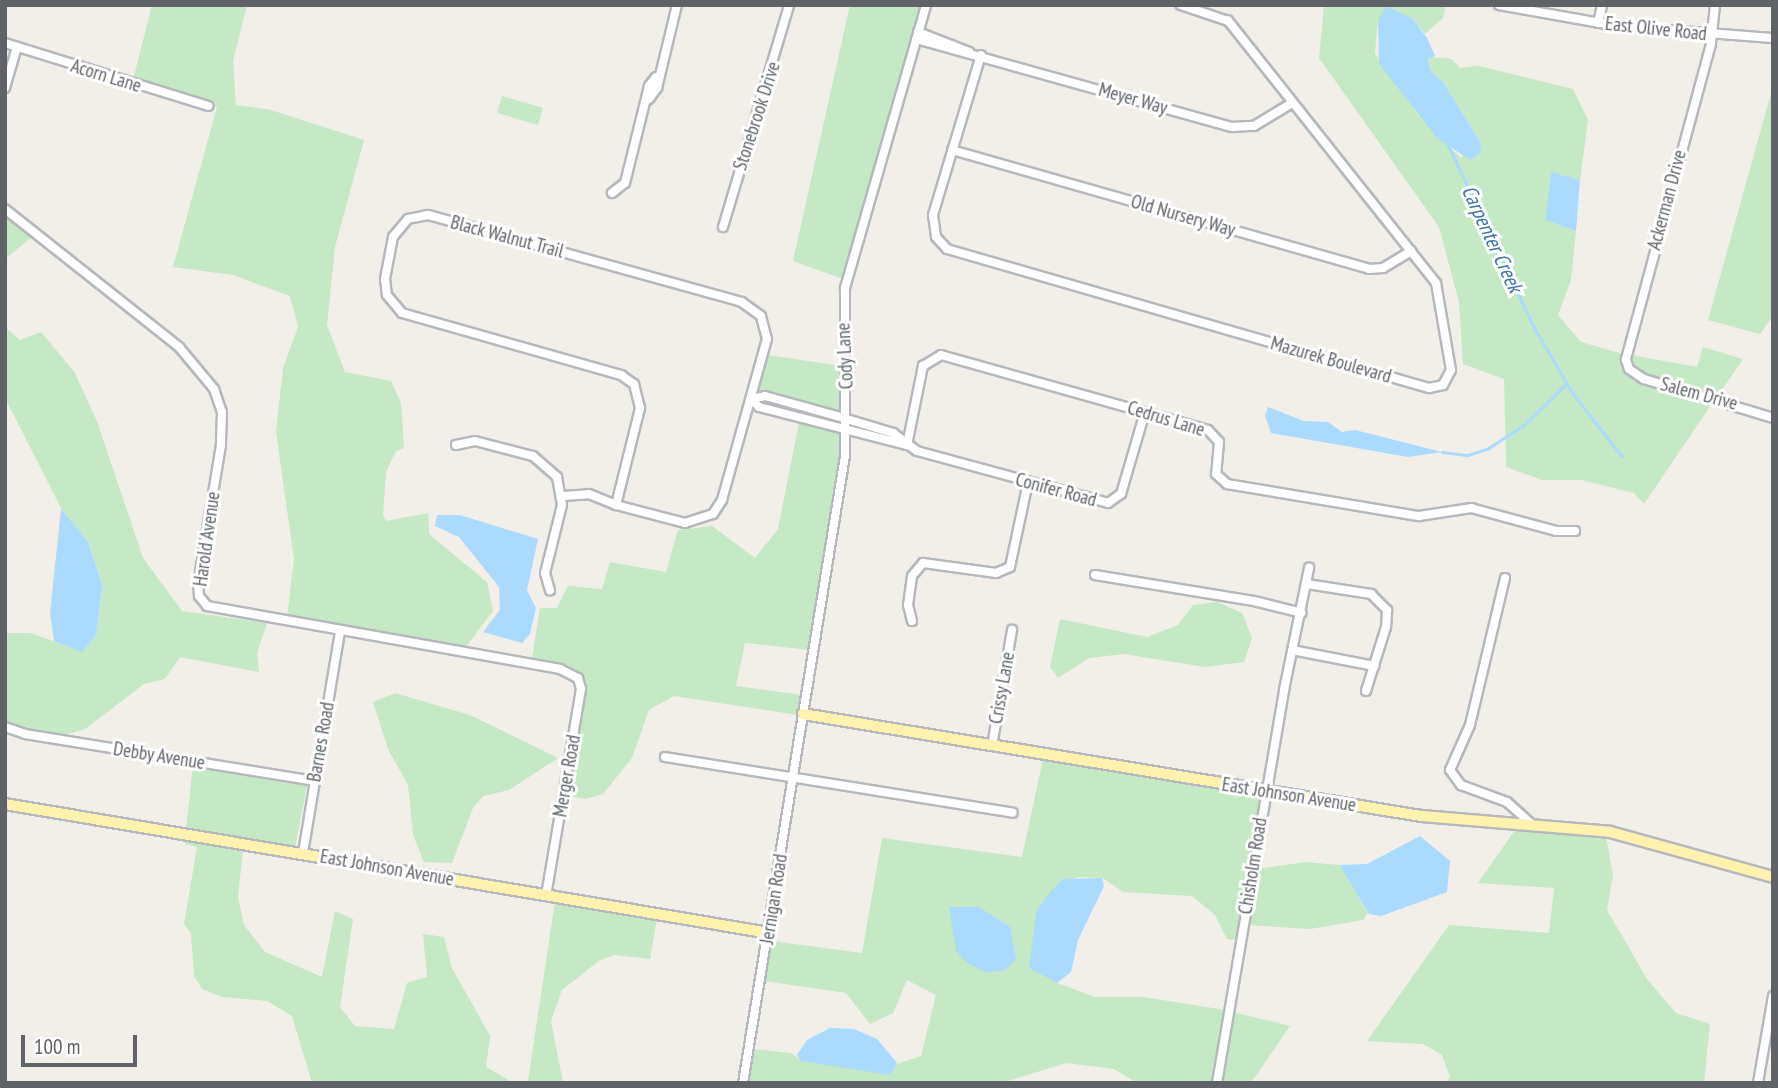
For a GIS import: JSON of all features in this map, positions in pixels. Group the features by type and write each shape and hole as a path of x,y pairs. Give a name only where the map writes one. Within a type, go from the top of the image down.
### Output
{"main road":[{"name":"East Johnson Avenue","path":"803,714 1266,792 1461,821 1635,836 1773,877"},
{"name":"East Johnson Avenue","path":"5,804 769,933"}],"street":[{"path":"612,193 625,183 649,99 649,86 656,77 677,5"},
{"name":"Stonebrook Drive","path":"723,227 789,5"},
{"name":"Cody Lane","path":"803,714 847,431 845,288 926,5"},
{"name":"Mazurek Boulevard","path":"981,55 932,222 940,243 954,253 1438,387 1447,381 1451,370 1439,290 1228,21 1181,5"},
{"name":"East Olive Road","path":"1499,5 1598,23 1712,35 1773,38"},
{"path":"1598,23 1602,5"},
{"name":"Ackerman Drive","path":"1628,367 1632,333 1712,35 1716,5"},
{"name":"Meyer Way","path":"917,36 1239,128 1254,126 1293,103"},
{"name":"Acorn Lane","path":"5,43 208,106"},
{"path":"5,88 17,47"},
{"name":"Old Nursery Way","path":"952,150 1369,269 1383,268 1411,251"},
{"name":"Harold Avenue","path":"5,209 179,347 214,389 222,424 198,584 202,601 213,608 560,668"},
{"name":"Black Walnut Trail","path":"562,496 589,494 616,505 685,523 713,514 722,500 751,399 767,331 761,316 750,305 428,215 401,223 393,237 385,279 387,295 402,313 621,375 634,384 640,408 616,505"},
{"name":"Cedrus Lane","path":"907,445 923,366 935,356 1213,432 1219,442 1216,474 1227,484 1419,516 1471,508 1556,531 1574,531"},
{"name":"Salem Drive","path":"1628,367 1644,379 1773,418"},
{"name":"Conifer Road","path":"751,399 765,396 847,419 893,433 907,445"},
{"name":"Conifer Road","path":"751,399 759,407 907,445 1103,503 1117,499 1144,412"},
{"path":"456,445 475,441 533,456 551,468 562,496 545,573 550,590"},
{"path":"912,621 908,605 912,576 923,563 996,573 1010,567 1028,482"},
{"name":"Chisholm Road","path":"1217,1083 1266,792 1309,568"},
{"path":"1095,575 1255,601 1301,613"},
{"path":"1505,578 1470,725 1450,770 1461,785 1507,802 1534,826"},
{"path":"1307,584 1371,594 1382,603 1388,620 1366,691"},
{"name":"Crissy Lane","path":"992,746 1012,630"},
{"name":"Barnes Road","path":"303,853 340,631"},
{"path":"1292,650 1374,666"},
{"name":"Merger Road","path":"547,895 581,690 574,673 560,668"},
{"name":"Jernigan Road","path":"743,1083 803,714"},
{"name":"Debby Avenue","path":"5,727 25,734 314,781"},
{"path":"665,757 1013,813"},
{"path":"1758,1083 1773,996"},
{"path":"1763,1057 1773,1059"}],"green space":[{"path":"152,5 247,5 233,61 236,105 271,110 364,140 335,247 327,325 345,372 391,381 401,403 404,448 396,451 386,472 383,515 386,521 428,513 429,534 487,582 493,611 465,648 287,617 294,559 276,432 283,368 298,327 290,296 233,275 173,267 217,107 133,80"},
{"path":"850,5 922,5 843,279 793,261"},
{"path":"1324,5 1446,6 1443,18 1425,34 1413,19 1378,20 1375,53 1419,116 1461,158 1480,142 1443,82 1431,72 1428,57 1452,59 1460,68 1479,66 1573,89 1588,120 1580,180 1551,172 1545,220 1576,231 1571,280 1558,315 1581,342 1623,354 1623,367 1634,379 1713,402 1644,504 1634,493 1582,480 1542,480 1506,467 1504,379 1463,364 1459,302 1439,227 1319,58"},
{"path":"1773,86 1773,316 1760,334 1708,320"},
{"path":"502,96 543,108 538,125 497,113"},
{"path":"5,215 31,238 5,259"},
{"path":"5,327 20,340 41,332 75,373 98,424 143,558 182,611 267,623 257,653 259,672 180,657 165,679 144,684 85,729 61,736 5,722 5,633 30,633 82,651 96,635 102,585 88,542 63,512 5,398"},
{"path":"1703,347 1743,359 1719,394 1646,374 1630,360 1631,355 1697,367"},
{"path":"767,355 842,366 843,413 758,393"},
{"path":"799,423 843,435 810,650 745,643 736,686 802,695 799,715 674,696 649,710 632,758 603,794 586,799 567,796 584,681 570,666 532,659 540,608 557,608 568,586 602,589 610,562 666,572 678,530 712,526 755,558 778,529"},
{"path":"1217,602 1242,613 1252,638 1244,662 1205,667 1124,654 1089,658 1058,678 1050,667 1060,619 1147,637 1178,625 1193,605"},
{"path":"395,693 470,715 558,758 509,790 483,796 473,808 452,863 424,862 413,835 408,785 388,749 373,702"},
{"path":"1043,759 1261,795 1237,940 1227,939 1215,915 1192,896 1123,892 1103,878 1077,877 1036,913 1034,940 1057,983 1095,997 1143,997 1225,1010 1213,1083 1137,1083 1114,1069 1066,1063 1001,1083 747,1083 752,1049 791,1053 802,1061 894,1065 921,1056 936,995 907,980 893,1013 870,1024 846,993 764,981 771,941 862,953 882,838 1022,857"},
{"path":"193,766 307,786 295,848 186,829"},
{"path":"1515,830 1606,836 1613,875 1607,910 1647,979 1676,1013 1710,1024 1704,1083 1445,1083 1450,1077 1442,1055 1423,1044 1367,1041 1449,925 1549,933 1554,888 1478,883"},
{"path":"185,838 243,848 238,897 244,925 265,952 322,977 335,911 353,919 340,1007 355,1026 394,1029 407,983 427,977 423,934 444,937 452,968 490,1036 486,1067 510,1081 528,1081 555,901 657,919 650,959 615,955 600,960 562,990 551,1021 563,1083 312,1083 292,1016 267,1001 222,997 202,989 194,976 191,933 184,924 197,847 185,844"},
{"path":"1306,862 1339,865 1368,913 1363,920 1310,929 1247,925 1257,869"},
{"path":"1233,1012 1290,1026 1251,1083 1221,1083"}],"water":[{"path":"1386,6 1413,19 1427,38 1435,56 1428,59 1431,72 1443,82 1480,142 1481,152 1470,160 1437,138 1379,64 1378,20"},
{"path":"1551,172 1580,180 1576,231 1545,220"},
{"path":"1268,407 1304,421 1328,422 1342,432 1355,430 1442,452 1408,457 1271,433 1265,416"},
{"path":"61,509 88,542 102,585 96,635 82,652 54,641 50,613"},
{"path":"437,515 460,515 538,539 527,590 536,608 530,634 522,643 483,632 500,610 499,587 459,537 435,526"},
{"path":"1420,836 1450,861 1447,892 1381,916 1369,914 1339,865 1367,864"},
{"path":"1102,878 1104,886 1078,940 1071,972 1057,983 1029,968 1036,912 1051,891 1063,879"},
{"path":"949,907 979,907 1010,927 1016,960 1003,971 984,972 966,962 956,951"},
{"path":"830,1028 854,1029 877,1039 897,1063 890,1075 801,1061 797,1055 807,1040"}],"waterway":[{"name":"Carpenter Creek","path":"1447,142 1535,329 1574,395 1622,456"},
{"path":"1442,452 1468,455 1487,449 1524,425 1567,383"}]}
